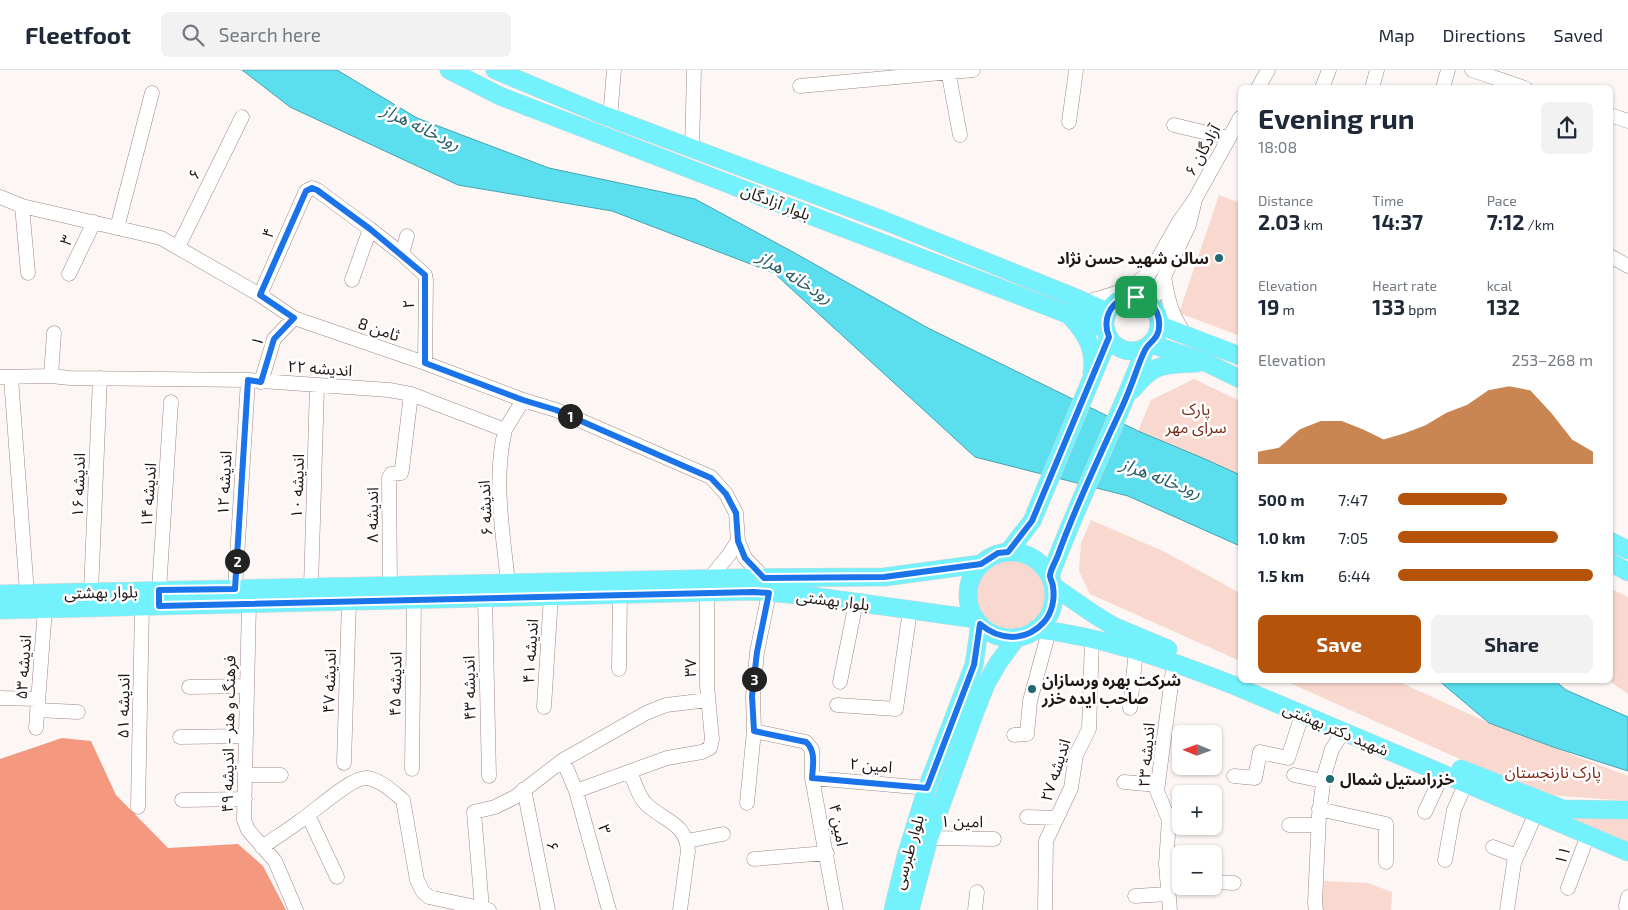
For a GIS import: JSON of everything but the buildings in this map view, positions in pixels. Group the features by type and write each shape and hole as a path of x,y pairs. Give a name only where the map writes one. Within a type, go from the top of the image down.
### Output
{"main road":[{"name":"بلوار آزادگان","path":"449,70 500,96 1068,314 1108,326"},
{"name":"بلوار آزادگان","path":"504,72 610,118 877,218 1086,302 1108,326"},
{"path":"840,226 845,206"},
{"path":"869,238 877,218"},
{"path":"1008,552 1032,521 1091,379 1113,306 1120,300 1128,298 1144,301 1157,314 1159,325 1157,336 1148,346 1065,535 1051,581"},
{"path":"1068,314 1083,330 1089,345 1094,360 1091,379"},
{"path":"1159,325 1238,355"},
{"path":"1108,326 1116,345 1125,350 1136,351 1148,346 1205,362 1238,378"},
{"path":"1128,394 1156,368 1205,362"},
{"path":"1613,542 1628,550"},
{"path":"1008,552 1021,553 1033,557 1043,566 1051,581 1054,598 1043,630 1017,637 997,635 978,622 970,608 969,584 974,573 981,564 998,553 1008,552"},
{"name":"بلوار بهشتی","path":"0,610 45,608 235,589 508,583 766,585 884,577 981,564"},
{"path":"1613,564 1628,572"},
{"name":"شهید دکتر بهشتی","path":"1051,581 1113,626 1238,679"},
{"name":"بلوار بهشتی","path":"766,585 811,596 978,622"},
{"name":"بلوار بهشتی","path":"0,594 91,592 248,604 620,595 708,586"},
{"name":"بلوار طبرسی","path":"892,910 927,788 974,665 978,622"},
{"name":"شهید دکتر بهشتی","path":"1043,630 1136,650 1174,662 1233,685 1628,852"},
{"name":"بلوار طبرسی","path":"910,910 929,838 942,799 986,684 998,663 1017,637"},
{"name":"شهید دکتر بهشتی","path":"1247,683 1563,810 1628,810"}],"street":[{"path":"610,118 614,70"},
{"path":"692,148 694,70"},
{"path":"800,86 973,70"},
{"path":"1069,122 1076,70"},
{"path":"1260,85 1268,70"},
{"path":"1323,85 1329,70"},
{"path":"1373,85 1377,70"},
{"path":"1444,85 1448,70"},
{"path":"1472,70 1500,83"},
{"path":"948,71 960,135"},
{"path":"117,228 152,93"},
{"path":"1613,116 1628,121"},
{"name":"۶","path":"178,247 242,117"},
{"name":"آزادگان ۶","path":"1144,301 1150,273 1180,220 1195,199 1238,121"},
{"path":"1174,125 1228,138"},
{"name":"۴","path":"260,295 306,191 312,188 317,190 370,229"},
{"name":"ثامن 8","path":"0,197 22,206 161,238 260,295 294,318 556,410 711,478 726,494 736,513 738,541"},
{"name":"آزادگان ۶","path":"1144,301 1164,277 1189,225 1195,199"},
{"path":"22,206 28,273"},
{"name":"۳","path":"69,274 94,222"},
{"path":"352,280 370,229 402,254 407,236"},
{"name":"۲","path":"402,254 425,275 425,363"},
{"path":"1613,258 1628,266"},
{"path":"1086,302 1110,296 1135,284 1150,273"},
{"path":"1164,277 1169,304 1176,322 1186,336"},
{"name":"۱","path":"254,381 274,339 294,318"},
{"path":"51,376 54,333"},
{"name":"اندیشه ۲۲","path":"5,377 51,376 254,381 389,390 411,394 505,430"},
{"path":"5,377 27,593"},
{"name":"اندیشه ۱۶","path":"91,592 100,378"},
{"name":"اندیشه ۱۲","path":"235,589 254,381"},
{"name":"اندیشه ۱۰","path":"311,587 317,386"},
{"name":"اندیشه ۸","path":"390,586 389,478 391,474 399,474 402,469 411,394"},
{"path":"505,430 523,400"},
{"name":"اندیشه ۱۴","path":"151,598 171,402"},
{"name":"اندیشه ۶","path":"505,430 502,444 499,488 508,583"},
{"path":"738,541 745,558 766,585 752,696 754,731 746,802"},
{"path":"708,586 738,541"},
{"name":"۳۷","path":"630,771 667,758 706,750 712,744 707,686 708,586"},
{"path":"619,669 620,595"},
{"name":"اندیشه ۴۱","path":"544,708 551,596"},
{"name":"اندیشه ۵۱","path":"138,807 151,598"},
{"name":"اندیشه ۴۳","path":"485,598 489,776"},
{"name":"اندیشه ۴۵","path":"412,770 414,600"},
{"name":"اندیشه ۴۷","path":"344,762 349,601"},
{"path":"840,682 856,602"},
{"name":"فرهنگ و هنر - اندیشه ۴۹","path":"248,604 244,820 248,830 275,861 296,910"},
{"name":"اندیشه ۵۳","path":"36,728 45,608"},
{"path":"837,705 896,709 910,610"},
{"path":"1014,735 1027,734 1030,701 1043,630"},
{"name":"اندیشه ۲۷","path":"1045,910 1046,841 1071,788 1076,754 1089,728 1092,640"},
{"path":"1130,708 1136,650"},
{"name":"اندیشه ۲۳","path":"1170,910 1167,879 1169,820 1157,790 1174,662"},
{"path":"189,688 246,686"},
{"path":"0,698 78,712"},
{"path":"262,846 356,781 366,778 378,782 403,800 418,880 423,892 429,897 485,909 474,812 495,807 515,797 563,760 646,713 666,705 708,700"},
{"path":"1234,776 1255,778 1260,752 1288,758 1302,715"},
{"name":"امین ۴","path":"754,731 806,742 810,746 813,757 812,778 836,910"},
{"path":"1316,910 1318,825 1323,781 1332,750 1343,732"},
{"path":"180,737 245,736"},
{"name":"۳","path":"563,760 576,791 609,910"},
{"path":"576,791 630,771 644,802 680,828 688,841 680,910"},
{"path":"1425,812 1443,773"},
{"path":"245,775 281,775"},
{"path":"1294,775 1323,781"},
{"name":"امین ۲","path":"812,778 927,788"},
{"path":"1124,782 1158,785"},
{"path":"1445,860 1454,810 1466,783"},
{"name":"۶","path":"524,789 548,910"},
{"path":"182,800 245,799"},
{"path":"1320,809 1386,824 1386,862"},
{"path":"1507,910 1514,863 1536,813"},
{"path":"308,815 337,877"},
{"path":"1027,817 1057,818"},
{"path":"1289,825 1318,825"},
{"path":"688,841 723,834"},
{"name":"۱۱","path":"1568,888 1588,835"},
{"name":"امین ۱","path":"929,838 994,839"},
{"path":"1494,848 1517,856"},
{"path":"754,859 827,853"},
{"path":"1167,879 1172,879"},
{"path":"1222,882 1234,883"},
{"path":"975,910 978,892"},
{"path":"1135,896 1168,894"},
{"path":"1627,910 1628,897"}],"green space":[{"name":"سالن شهید حسن نژاد","path":"1219,195 1238,202 1238,335 1179,313"},
{"name":"پارک سرای مهر","path":"1194,379 1238,400 1238,474 1138,431 1151,400"},
{"path":"1091,520 1165,552 1238,592 1238,660 1090,594 1079,571 1081,543"},
{"path":"1011,552 1035,559 1047,571 1054,595 1047,619 1035,631 1011,638 987,631 975,619 968,595 975,571 987,559"},
{"path":"1613,590 1628,597 1628,694 1612,683"},
{"name":"پارک نارنجستان","path":"1290,683 1402,683 1489,723 1628,776 1628,801 1550,795 1471,764"},
{"path":"1533,805 1628,815 1628,846"},
{"path":"1324,881 1368,883 1392,892 1391,910 1323,910"}],"shaded area":[{"path":"62,738 91,741 116,795 168,848 238,844 263,866 286,910 0,910 0,759"}],"water":[{"name":"رودخانه هراز","path":"242,70 337,70 417,118 549,168 695,199 928,328 1138,431 1238,474 1238,545 1128,496 975,457 774,273 612,211 458,185 290,107"},
{"path":"1442,683 1558,683 1566,690 1628,717 1628,771 1553,747 1489,723"}],"place":[{"name":"سالن شهید حسن نژاد","path":"1219,258"},
{"name":"شرکت بهره ورسازان صاحب ایده خزر","path":"1032,689"},
{"name":"خزراستیل شمال","path":"1330,779"}],"route":[{"path":"312,188 370,229 425,275 425,363 523,400 556,410 711,478 726,494 736,513 738,541 745,558 764,578 884,577 981,564 998,553 1008,552 1032,521 1109,337 1106,329 1108,312 1120,300 1136,297 1151,304 1157,314 1159,325 1157,336 1146,347 1128,394 1065,535 1050,576 1054,598 1051,610 1045,621 1036,629 1017,637 1007,638 997,635 988,631 980,624 974,665 927,788 812,778 812,750 806,742 754,731 752,696 757,652 769,593 159,606 159,590 235,589 248,380 261,382 274,339 294,318 260,295 306,191 312,188"}]}
